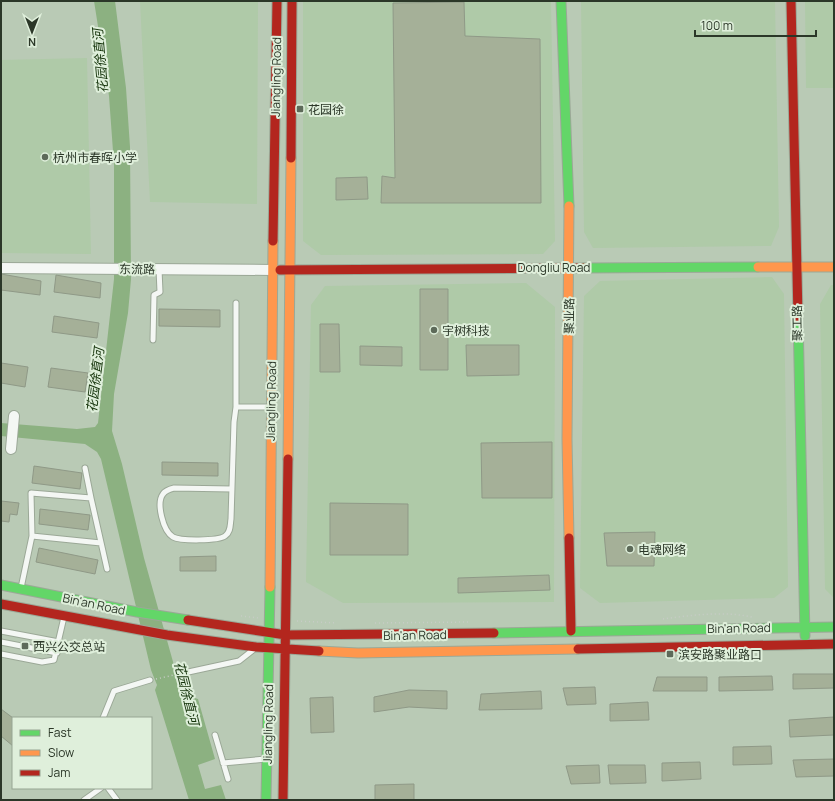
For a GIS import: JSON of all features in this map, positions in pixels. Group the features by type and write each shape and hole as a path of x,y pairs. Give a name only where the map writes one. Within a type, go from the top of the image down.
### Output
{"main road":[{"name":"Jiangling Road","path":"266,800 270,648 271,408 277,1"},
{"name":"Jiangling Road","path":"283,800 287,620 292,1"},
{"name":"聚业路","path":"561,1 570,232 567,439 570,631"},
{"name":"聚工路","path":"791,1 806,645"},
{"name":"Dongliu Road","path":"274,270 569,267 834,267"},
{"name":"Bin'an Road","path":"1,585 137,612 270,634 286,635 411,635 834,627"},
{"name":"Bin'an Road","path":"2,605 167,635 256,647 358,653 834,644"}],"street":[{"name":"东流路","path":"1,268 274,270"},
{"path":"11,449 14,416"}],"lane":[{"path":"153,340 152,305 154,295 160,292 159,269"},
{"path":"232,489 174,488 167,490 163,494 160,503 163,526 171,536 177,539 218,539 226,536 229,531 232,489 236,407 236,303"},
{"path":"236,407 271,408"},
{"path":"85,468 107,569"},
{"path":"21,589 32,536 31,494 91,498"},
{"path":"32,536 101,543"},
{"path":"1,654 42,662 54,660 57,653 64,616"},
{"path":"1,631 59,642"},
{"path":"1,642 57,653"},
{"path":"179,674 239,661 256,647"},
{"path":"103,717 114,691 150,680"},
{"path":"215,735 228,779"},
{"path":"223,763 267,758"},
{"path":"84,800 100,789"},
{"path":"109,789 117,800"}],"path":[{"path":"661,619 686,615 731,614 754,618"},
{"path":"238,616 270,619"},
{"path":"287,620 343,624"},
{"path":"374,623 476,622"},
{"path":"150,680 179,674"}],"shaded area":[{"path":"94,1 115,1 126,88 130,147 131,279 128,313 114,394 112,431 122,464 144,558 182,694 198,699 215,759 198,765 205,789 221,785 226,800 189,800 155,690 157,685 151,670 101,459 97,452 85,444 1,436 1,423 77,429 95,427 98,423 114,279 114,165 109,96"},
{"path":"140,1 258,1 257,204 150,202"},
{"path":"303,1 551,1 555,241 543,254 321,255 303,241"},
{"path":"581,1 775,1 779,227 771,246 593,248 584,232"},
{"path":"805,1 834,1 834,88 806,88"},
{"name":"杭州市春晖小学","path":"87,58 91,254 1,253 1,60"},
{"path":"772,277 784,294 788,587 774,598 600,603 580,588 584,296 600,281"},
{"path":"526,283 555,307 554,602 343,603 306,582 311,305 325,286"},
{"path":"831,285 834,285 834,598 825,589 820,304"}],"building":[{"path":"464,2 465,36 540,39 541,203 381,203 382,176 395,178 393,3"},
{"path":"367,177 368,199 336,200 336,178"},
{"path":"1,274 41,281 40,295 1,290"},
{"path":"56,275 101,283 100,298 54,292"},
{"name":"宇树科技","path":"420,289 448,289 448,370 420,370"},
{"path":"159,309 220,310 220,327 159,326"},
{"path":"54,316 99,323 97,338 52,332"},
{"path":"320,324 339,324 340,372 320,372"},
{"path":"466,345 519,345 519,375 467,376"},
{"path":"360,346 402,347 402,366 360,365"},
{"path":"1,363 28,367 25,387 1,383"},
{"path":"51,368 88,373 85,392 48,387"},
{"path":"552,442 552,498 482,498 481,443"},
{"path":"162,462 218,463 218,476 162,475"},
{"path":"34,466 82,473 80,489 32,483"},
{"path":"1,501 19,503 17,515 10,514 9,522 1,521"},
{"path":"330,503 408,504 408,555 330,555"},
{"path":"40,509 90,515 88,530 39,524"},
{"name":"电魂网络","path":"655,532 654,566 607,566 604,533"},
{"path":"39,548 98,560 95,574 36,562"},
{"path":"216,556 216,571 180,571 180,557"},
{"path":"549,575 550,590 458,593 458,578"},
{"path":"793,674 834,674 834,688 793,689"},
{"path":"772,676 773,690 719,691 719,677"},
{"path":"657,677 707,677 707,691 653,691"},
{"path":"595,687 596,704 567,705 563,688"},
{"path":"409,690 447,691 447,709 409,707 374,712 374,697"},
{"path":"541,691 542,709 479,710 481,694"},
{"path":"333,697 334,732 311,733 310,698"},
{"path":"648,702 649,720 610,721 610,704"},
{"path":"1,709 12,717 12,745 1,736"},
{"path":"834,717 834,735 790,737 789,720"},
{"path":"771,746 772,764 733,765 733,747"},
{"path":"834,759 834,776 796,777 793,760"},
{"path":"700,762 701,779 662,781 662,763"},
{"path":"599,765 600,783 571,784 566,766"},
{"path":"608,765 645,765 646,783 610,784"},
{"path":"414,784 414,800 375,800 375,785"}],"traffic: fast":[{"path":"561,1 569,206"},
{"path":"584,268 758,267"},
{"path":"798,317 805,636"},
{"path":"1,585 137,612 188,620"},
{"path":"266,800 270,587"},
{"path":"494,633 834,627"}],"traffic: slow":[{"path":"288,459 291,158"},
{"path":"569,206 567,439 569,538"},
{"path":"270,587 273,241"},
{"path":"758,267 834,267"},
{"path":"319,651 358,653 578,649"}],"traffic: jam":[{"path":"273,241 277,1"},
{"path":"291,158 292,1"},
{"path":"791,1 798,317"},
{"path":"280,270 584,268"},
{"path":"283,800 288,459"},
{"path":"569,538 571,631"},
{"path":"1,604 167,635 256,647 319,651"},
{"path":"188,620 286,635 494,633"},
{"path":"578,649 834,644"}],"place":[{"name":"花园徐","path":"300,109"},
{"name":"杭州市春晖小学","path":"45,157"},
{"name":"宇树科技","path":"434,330"},
{"name":"电魂网络","path":"630,549"},
{"name":"西兴公交总站","path":"25,646"},
{"name":"滨安路聚业路口","path":"670,654"}],"water label":[{"name":"花园徐直河","path":"100,61"},
{"name":"花园徐直河","path":"95,380"},
{"name":"花园徐直河","path":"187,693"}]}
